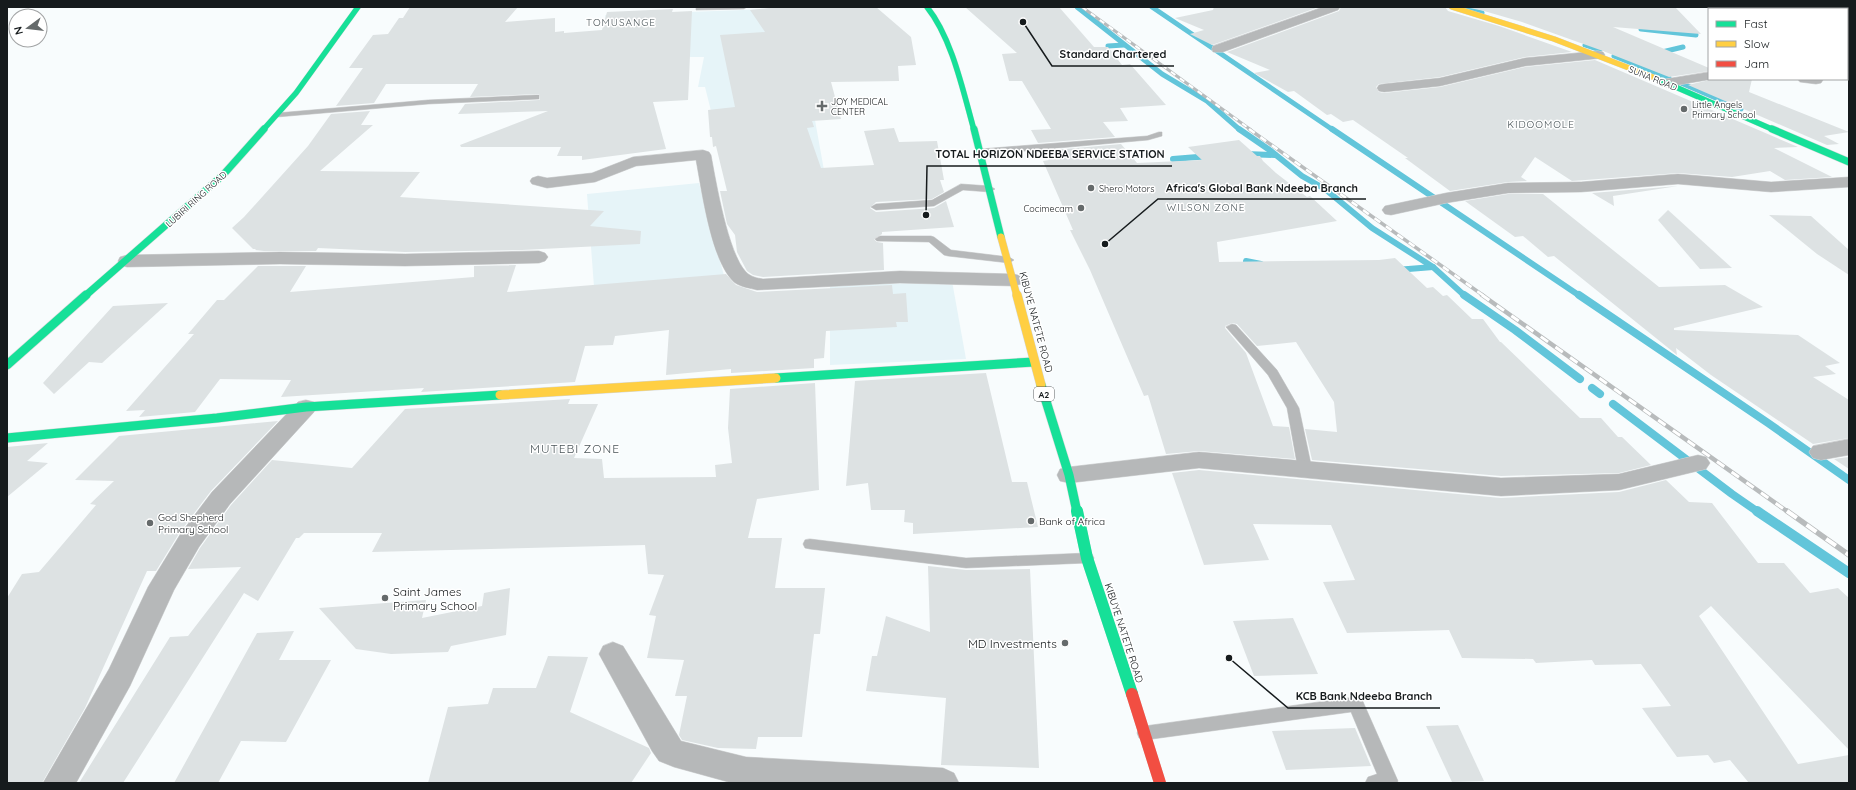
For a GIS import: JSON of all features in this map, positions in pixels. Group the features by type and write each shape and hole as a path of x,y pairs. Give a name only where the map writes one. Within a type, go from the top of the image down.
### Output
{"main road":[{"name":"LUBIRI RING ROAD","path":"7,365 223,175 296,93 358,7"},
{"name":"KIBUYE NATETE ROAD","path":"927,7 934,15 950,51 990,189 1034,362 1069,475 1087,558 1160,783"},
{"name":"SUNA ROAD","path":"1457,7 1598,55 1849,162"},
{"path":"7,438 218,418 306,407 1034,362"}],"street":[{"path":"1218,48 1220,46 1334,7"},
{"path":"1384,88 1440,82 1525,62 1598,55"},
{"path":"1666,83 1708,76"},
{"path":"538,181 548,183 595,177 633,162 703,155 721,237 740,277 751,282 763,285 900,277 1014,280"},
{"path":"1391,210 1446,198 1508,188 1581,187 1678,179 1771,187 1849,182"},
{"path":"127,261 280,258 405,260 539,257"},
{"path":"59,783 120,677 162,587 190,540 221,498 306,407"},
{"path":"1821,452 1849,447"},
{"path":"1069,475 1199,460 1502,487 1619,482 1690,464"},
{"path":"613,654 663,741 670,751 685,757 746,772 943,783"}],"lane":[{"path":"698,9 744,7"},
{"path":"278,115 428,102 536,97"},
{"path":"980,152 1148,138 1159,134"},
{"path":"876,207 934,203 960,187 990,189"},
{"path":"880,240 931,239 948,253 1009,260"},
{"path":"1232,328 1273,373 1294,408 1305,469"},
{"path":"810,544 966,563 1087,558"},
{"path":"1145,733 1356,704 1389,781 1374,783"}],"shaded area":[{"path":"770,9 806,70 834,226 742,235 705,87 698,87 704,57 615,57 605,15"},
{"path":"699,183 726,283 595,300 587,194"},
{"path":"952,281 966,359 830,365 830,286"}],"building":[{"path":"410,7 518,7 505,22 555,18 555,32 564,31 564,33 602,30 607,12 673,9 672,12 692,11 688,100 653,102 666,149 582,160 582,156 557,156 561,147 461,147 460,145 548,111 458,114 465,104 539,100 539,94 470,97 478,84 386,84 374,103 336,106 363,68 349,68 373,35 388,34 399,18 403,18"},
{"path":"778,7 876,7 911,37 916,65 898,66 899,81 831,82 841,119 812,121 814,127 807,128 821,168 874,165 864,131 894,128 899,142 937,141 944,180 940,180 944,192 932,199 876,202 870,208 876,212 934,208 946,201 954,227 882,232 882,234 874,239 877,242 883,243 884,270 763,277 753,275 747,271 737,252 735,235 727,224 720,191 727,191 716,146 713,147 712,137 710,137 708,110 735,107 720,35 765,32 750,10"},
{"path":"965,7 1059,7 1094,47 1108,47 1122,65 1130,64 1166,105 1120,108 1128,121 1103,122 1115,137 1038,143 1031,130 1051,129 1022,81 1009,81 1002,54 1017,53"},
{"path":"1214,7 1319,7 1212,45 1190,34 1204,30 1175,18 1213,10"},
{"path":"1341,7 1445,7 1448,11 1499,26 1572,52 1525,57 1440,77 1379,84 1376,87 1379,92 1384,93 1440,87 1525,67 1595,60 1798,147 1774,148 1832,177 1785,180 1770,171 1732,177 1678,173 1572,181 1535,157 1521,177 1527,181 1508,182 1450,191 1405,158 1408,158 1353,120 1343,122 1331,114 1327,115 1294,91 1288,92 1254,73 1270,70 1227,52 1339,11"},
{"path":"1465,7 1675,7 1701,34 1613,27 1708,68 1708,71 1669,77 1603,51 1522,22"},
{"path":"1710,80 1752,80 1749,92 1849,132 1824,136 1839,144 1827,145 1688,85"},
{"path":"370,111 361,125 373,125 320,171 420,172 400,197 604,211 590,226 641,231 640,244 522,250 405,252 318,248 316,251 264,251 253,249 232,228 244,217 308,146 331,114"},
{"path":"1239,140 1257,156 1260,156 1263,161 1276,173 1307,197 1310,196 1337,221 1217,242 1219,262 1379,260 1395,258 1427,288 1433,287 1443,296 1447,295 1472,319 1483,319 1500,342 1580,418 1601,418 1618,437 1622,437 1651,465 1619,473 1501,476 1312,460 1305,429 1337,432 1334,402 1296,342 1257,346 1237,324 1232,323 1225,326 1225,328 1246,353 1273,426 1289,427 1295,459 1199,451 1166,454 1148,395 1144,396 1090,270 1070,230 1073,230 1043,161 1049,160 1043,151 1121,144 1137,163 1202,160 1188,147"},
{"path":"1678,186 1613,196 1614,206 1592,193"},
{"path":"1508,194 1543,194 1659,287 1725,285 1763,307 1674,328 1674,330 1798,335 1840,363 1825,366 1836,374 1813,377 1849,400 1849,438 1813,444 1711,375 1676,348 1677,355 1554,256 1548,257 1523,236 1515,237 1465,201"},
{"path":"1668,210 1732,268 1700,269 1658,220"},
{"path":"1769,215 1811,216 1849,250 1849,275 1817,254"},
{"path":"516,265 507,292 726,274 736,285 757,292 892,285 893,294 906,293 908,322 896,322 897,327 826,331 824,358 814,359 814,368 731,373 731,369 666,375 669,330 615,336 613,345 585,346 575,382 421,392 424,388 281,397 291,380 220,379 195,412 139,417 145,410 126,411 194,334 188,334 217,300 224,300 258,266 306,266 290,292 474,277 474,266"},
{"path":"168,303 102,363 89,362 54,394 43,383 113,306"},
{"path":"986,373 1012,482 1027,482 1038,527 913,534 913,523 904,522 905,510 871,510 868,483 846,486 855,381"},
{"path":"815,383 819,490 757,499 748,538 782,538 775,588 825,588 820,634 814,634 802,737 758,737 756,749 718,748 682,740 679,735 687,696 675,696 684,660 647,658 656,616 649,615 664,575 648,574 645,545 372,552 382,533 304,533 299,538 296,538 258,601 244,593 123,783 79,783 170,637 188,636 241,567 188,569 200,548 231,505 272,460 352,468 405,409 570,399 568,404 598,404 574,458 602,459 604,478 716,477 715,465 732,463 728,428 730,389"},
{"path":"278,421 211,491 180,532 156,571 147,571 85,708 42,783 7,783 7,598 22,574 39,572 96,505 90,504 114,481 75,480 119,436"},
{"path":"48,443 27,461 48,463 7,497 7,447"},
{"path":"1849,457 1849,469 1834,459"},
{"path":"1199,470 1501,498 1619,492 1666,480 1689,502 1712,503 1758,563 1784,563 1810,593 1838,588 1849,598 1849,750 1711,606 1699,616 1798,764 1849,755 1849,783 1749,783 1730,760 1714,763 1708,755 1677,757 1642,708 1671,706 1641,664 1595,665 1592,660 1536,663 1533,659 1462,658 1449,630 1347,633 1323,582 1355,580 1331,525 1253,524 1269,560 1204,565 1172,473"},
{"path":"928,566 966,570 1030,569 1039,768 941,765 946,698 866,691 872,656 877,656 886,616 930,632"},
{"path":"510,588 506,635 451,646 448,652 391,654 356,649 319,608 426,600 422,618 482,606 484,593"},
{"path":"1293,618 1318,674 1254,676 1233,621"},
{"path":"294,631 279,660 331,660 286,742 241,741 218,783 174,783 257,633"},
{"path":"548,656 588,657 570,712 649,748 651,753 631,783 428,783 448,707 488,704 493,688 536,688"},
{"path":"1458,725 1484,781 1452,782 1426,726"},
{"path":"1355,728 1371,766 1286,770 1272,731"}],"waterway":[{"path":"1077,7 1162,74 1207,101 1240,130"},
{"path":"1152,7 1333,130"},
{"path":"1466,8 1482,13"},
{"path":"1641,29 1696,35"},
{"path":"1108,46 1124,45"},
{"path":"1585,45 1600,50"},
{"path":"1658,53 1683,47"},
{"path":"1614,56 1669,78"},
{"path":"1681,83 1741,109"},
{"path":"1239,129 1271,151 1302,176 1325,189 1372,228 1433,267"},
{"path":"1332,129 1580,296"},
{"path":"1245,154 1275,155"},
{"path":"1173,159 1210,156"},
{"path":"1246,261 1261,264"},
{"path":"1396,270 1433,267"},
{"path":"1433,267 1465,296"},
{"path":"1464,295 1515,330 1580,379"},
{"path":"1579,295 1768,423 1849,480"},
{"path":"1592,388 1600,394"},
{"path":"1613,404 1758,512"},
{"path":"1757,511 1849,573"}],"railway":[{"path":"1082,7 1251,130"},
{"path":"1249,129 1484,296"},
{"path":"1482,295 1788,512"},
{"path":"1787,511 1849,555"}],"traffic: fast":[{"path":"7,365 223,175 296,93 358,7"},
{"path":"927,7 933,14 942,30 952,56 975,134 1001,237"},
{"path":"1655,78 1849,162"},
{"path":"776,378 1034,362"},
{"path":"1041,385 1069,475 1087,558 1132,694"},
{"path":"7,438 217,418 306,407 500,395"}],"traffic: slow":[{"path":"1452,7 1554,39 1655,78"},
{"path":"1001,237 1041,385"},
{"path":"500,395 776,378"}],"traffic: jam":[{"path":"1132,694 1160,783"}],"place":[{"name":"Standard Chartered","path":"1023,22"},
{"name":"JOY MEDICAL CENTER","path":"822,106"},
{"name":"Little Angels Primary School","path":"1684,109"},
{"name":"Shero Motors","path":"1091,188"},
{"name":"Cocimecam","path":"1081,208"},
{"name":"TOTAL HORIZON NDEEBA SERVICE STATION","path":"926,215"},
{"name":"Africa's Global Bank Ndeeba Branch","path":"1105,244"},
{"name":"Bank of Africa","path":"1031,521"},
{"name":"God Shepherd Primary School","path":"150,523"},
{"name":"Saint James Primary School","path":"385,598"},
{"name":"MD Investments","path":"1065,643"},
{"name":"KCB Bank Ndeeba Branch","path":"1229,658"}],"district":[{"name":"TOMUSANGE","path":"621,22"},
{"name":"KIDOOMOLE","path":"1541,124"},
{"name":"WILSON ZONE","path":"1206,207"},
{"name":"MUTEBI ZONE","path":"575,448"}]}
